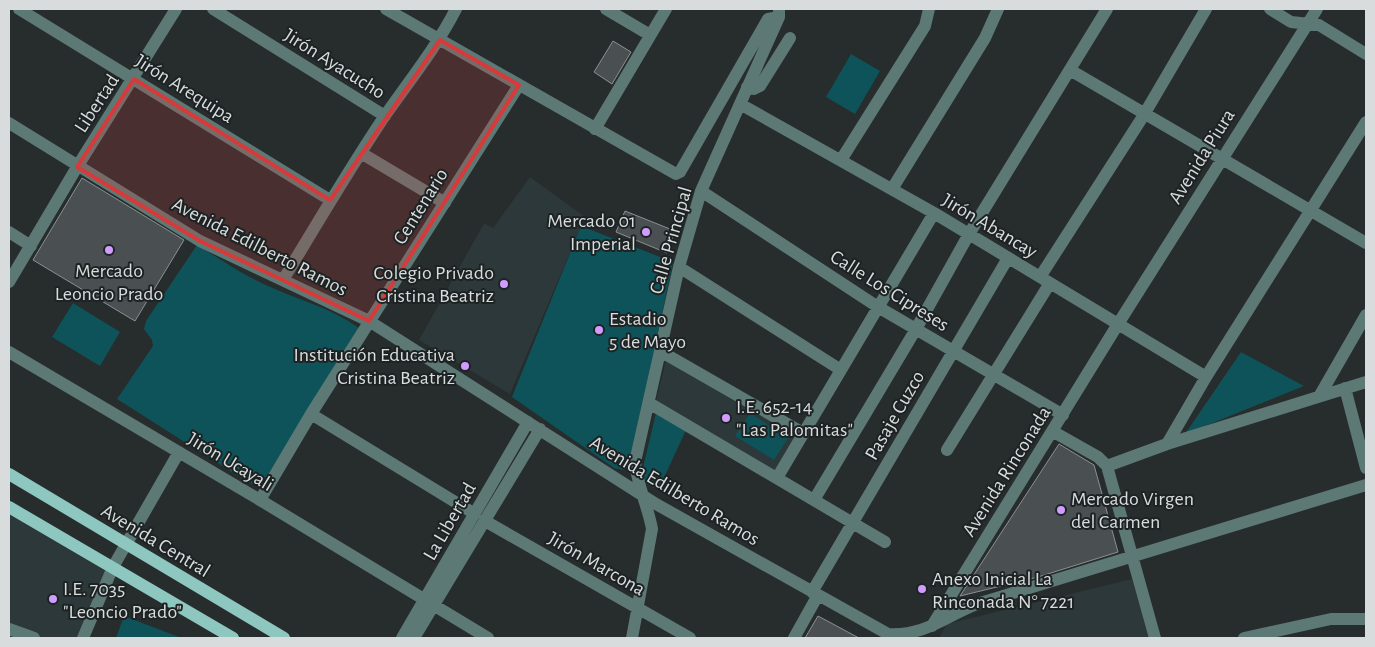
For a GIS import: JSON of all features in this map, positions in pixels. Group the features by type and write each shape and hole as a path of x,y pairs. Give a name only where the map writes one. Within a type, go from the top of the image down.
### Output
{"main road":[{"name":"Avenida Central","path":"9,474 284,638"},
{"path":"9,507 233,638"}],"street":[{"name":"Jirón Arequipa","path":"19,9 330,200"},
{"name":"Libertad","path":"9,282 77,166 134,79 176,9"},
{"name":"Jirón Ayacucho","path":"213,9 385,116"},
{"path":"386,9 672,174 680,172 768,19 779,13"},
{"path":"283,280 330,200 385,116 440,40 456,9"},
{"path":"606,9 650,36"},
{"path":"595,129 666,9"},
{"path":"841,160 925,26 929,9"},
{"path":"892,189 985,38 998,9"},
{"path":"814,500 916,329 969,234 1107,9"},
{"path":"947,450 995,375 1045,280 1206,9"},
{"path":"1270,9 1291,22 1319,25 1366,54"},
{"name":"Avenida Piura","path":"1118,324 1317,9"},
{"name":"Calle Principal","path":"632,638 652,529 649,513 637,478 635,462 679,267 702,191 779,13"},
{"path":"747,88 754,89 760,86 790,38"},
{"path":"1070,70 1366,243"},
{"name":"Centenario","path":"260,500 369,321 519,85"},
{"name":"Jirón Abancay","path":"740,104 934,213 1206,378"},
{"path":"1167,444 1206,378 1366,122"},
{"name":"Avenida Edilberto Ramos","path":"9,123 200,241 369,321 642,496 888,634 927,633 958,612 977,604 1133,558 1366,485"},
{"path":"361,153 445,202"},
{"name":"Calle Los Cipreses","path":"702,191 878,307 1062,415"},
{"path":"776,478 934,213"},
{"path":"9,232 31,246"},
{"name":"Pasaje Cuzco","path":"794,638 815,593 853,523 1008,258"},
{"path":"679,267 841,370"},
{"path":"1320,395 1366,315"},
{"name":"Avenida Rinconada","path":"927,633 1118,324"},
{"path":"660,351 803,433"},
{"name":"Jirón Ucayali","path":"9,352 260,500 488,638"},
{"path":"1107,466 1167,444 1366,382"},
{"path":"1345,388 1366,468"},
{"path":"649,403 885,542"},
{"name":"Jirón Marcona","path":"311,414 480,517 690,638"},
{"name":"La Libertad","path":"414,638 429,604 480,517 528,422"},
{"name":"La Libertad","path":"480,517 540,429"},
{"path":"1052,431 1098,457 1107,466 1155,638"},
{"path":"83,638 112,567 179,452"},
{"name":"La Libertad","path":"402,638 429,604"},
{"path":"1244,638 1331,619 1366,619"},
{"path":"9,628 34,638"}],"highlighted area":[{"path":"440,40 519,85 369,321 200,241 77,167 134,79 330,200"}],"shaded area":[{"path":"851,54 880,71 855,114 826,97"},
{"name":"Colegio Privado Cristina Beatriz","path":"530,177 585,217 510,394 419,340 484,223 493,228"},
{"name":"Estadio 5 de Mayo","path":"581,226 673,262 631,461 629,467 624,470 614,468 512,397"},
{"path":"197,245 259,282 326,310 359,328 264,481 257,486 246,481 117,399 153,346 152,340 144,329 146,321"},
{"path":"73,303 120,332 100,366 52,337"},
{"path":"1241,352 1304,386 1185,434"},
{"name":"I.E. 652-14 \"Las Palomitas\"","path":"666,360 796,436 776,473 656,401"},
{"path":"656,413 686,430 662,482 659,487 654,488 643,482 641,476"},
{"path":"750,413 788,438 774,460 735,436"},
{"name":"I.E. 7035 \"Leoncio Prado\"","path":"9,507 111,569 80,638 33,638 9,629"},
{"path":"1132,579 1149,638 939,638 947,624"},
{"path":"124,616 179,637 179,638 116,638"}],"building":[{"path":"613,41 631,52 612,84 594,72"},
{"name":"Mercado Leoncio Prado","path":"82,178 184,240 135,321 33,260"},
{"name":"Mercado 01 Imperial","path":"625,211 675,231 667,253 616,232"},
{"name":"Mercado Virgen del Carmen","path":"1059,444 1094,465 1118,552 1038,577 960,596"},
{"path":"818,616 859,638 805,638"}],"place":[{"name":"Mercado 01 Imperial","path":"646,232"},
{"name":"Mercado Leoncio Prado","path":"109,250"},
{"name":"Colegio Privado Cristina Beatriz","path":"504,284"},
{"name":"Estadio 5 de Mayo","path":"599,330"},
{"name":"Institución Educativa Cristina Beatriz","path":"465,366"},
{"name":"I.E. 652-14 \"Las Palomitas\"","path":"726,418"},
{"name":"Mercado Virgen del Carmen","path":"1061,510"},
{"name":"Anexo Inicial La Rinconada N° 7221","path":"922,589"},
{"name":"I.E. 7035 \"Leoncio Prado\"","path":"53,599"}]}
